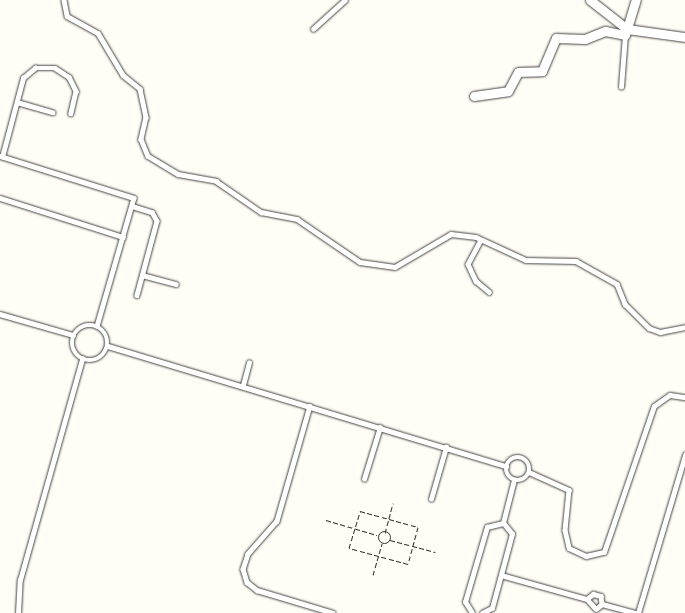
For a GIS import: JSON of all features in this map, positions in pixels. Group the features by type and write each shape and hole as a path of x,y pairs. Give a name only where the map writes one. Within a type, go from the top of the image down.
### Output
{"street":[{"path":"590,0 626,32"},
{"path":"626,32 636,0"},
{"path":"474,96 508,91 518,72 544,69 554,39 585,39 605,32 685,37"}],"lane":[{"path":"64,0 71,20 98,33 123,75 140,89 146,117 141,139 148,156 178,174 216,181 261,212 297,219 360,262 395,267 452,234 481,240 526,260 582,263 617,284 626,304 648,328 660,332 685,327"},
{"path":"313,29 345,0"},
{"path":"621,87 626,32"},
{"path":"71,113 74,84 55,68 45,66 27,73 1,157 134,198 97,326"},
{"path":"17,102 53,112"},
{"path":"0,198 123,237"},
{"path":"132,206 152,212 157,221 137,295"},
{"path":"481,240 468,264 476,281 489,292"},
{"path":"142,275 176,284"},
{"path":"0,314 73,335"},
{"path":"83,326 97,326 107,336 108,346 96,360 82,359 73,349 73,335 83,326"},
{"path":"108,346 506,466"},
{"path":"18,613 20,580 82,359"},
{"path":"243,386 249,363"},
{"path":"514,480 507,475 506,466 512,458 521,457 529,472 569,490 565,530 570,548 586,556 604,552 654,406 670,396 685,397"},
{"path":"310,406 277,521 248,554 243,569 247,582 257,590 333,613"},
{"path":"364,479 380,427"},
{"path":"431,499 446,447"},
{"path":"602,604 637,613 685,454"},
{"path":"503,523 514,480 529,472"},
{"path":"482,613 492,608 512,534 503,523"},
{"path":"472,613 465,602 487,527 503,523"},
{"path":"501,575 587,599 596,609 602,604"},
{"path":"587,599 592,594 601,596 602,604"}],"path":[{"path":"385,534 393,503"},
{"path":"360,511 389,519 418,527 408,564 349,548 360,511"},
{"path":"326,520 377,535 385,534 392,536 390,540"},
{"path":"377,535 376,539 382,541 390,540 435,552"},
{"path":"373,576 382,541"}]}
